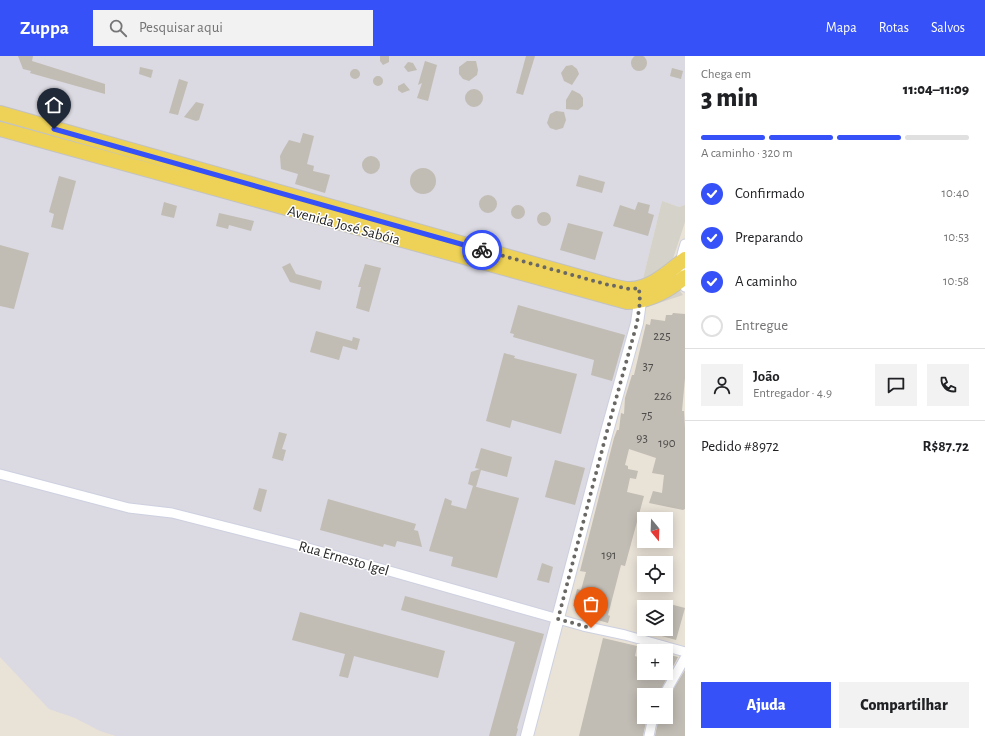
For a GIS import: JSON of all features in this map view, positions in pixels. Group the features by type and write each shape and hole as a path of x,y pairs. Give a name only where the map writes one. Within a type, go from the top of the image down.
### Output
{"main road":[{"name":"Avenida José Sabóia","path":"0,113 605,284 629,289 639,295"},
{"name":"Avenida José Sabóia","path":"0,129 627,302 639,295 668,290 684,282"},
{"path":"639,295 658,278 682,261"}],"street":[{"path":"684,282 682,261 685,244"},
{"path":"527,736 637,323 639,295"},
{"name":"Rua Ernesto Igel","path":"0,474 129,508 172,513 294,544 558,619 685,652"},
{"path":"668,688 685,658"},
{"path":"649,736 652,724"}],"shaded area":[{"path":"0,56 685,56 685,205 679,207 662,201 531,736 116,736 100,731 75,718 49,709 0,657"},
{"path":"662,201 679,207 685,205 685,222 671,265 642,283"},
{"path":"680,291 683,295 653,305"}],"building":[{"path":"639,55 645,57 647,63 645,69 639,71 633,69 631,63 633,57"},
{"path":"18,56 33,56 32,61 105,84 105,94 30,73 31,71 23,69"},
{"path":"380,56 389,56 389,62 383,65 380,61"},
{"path":"526,56 535,56 523,95 516,93"},
{"path":"425,61 437,65 428,101 417,98 422,83 418,85"},
{"path":"467,61 476,61 478,70 477,75 469,81 463,79 459,74 459,67"},
{"path":"408,62 413,63 417,70 408,72 404,67"},
{"path":"572,65 577,69 579,74 572,85 564,81 561,73 566,66"},
{"path":"140,67 153,70 151,78 139,74"},
{"path":"672,68 683,71 681,79 670,76"},
{"path":"355,69 360,74 355,79 350,74"},
{"path":"378,76 383,81 378,86 373,81"},
{"path":"179,79 188,82 178,115 169,113"},
{"path":"404,83 410,90 402,93 398,90 398,86"},
{"path":"474,89 480,92 483,98 480,104 474,107 468,104 465,98 468,92"},
{"path":"572,90 580,94 583,98 583,106 578,110 566,109 566,100"},
{"path":"196,102 204,104 199,120 196,121 184,117"},
{"path":"556,111 564,112 566,120 563,128 556,130 550,128 547,123 550,114"},
{"path":"303,133 314,136 307,164 314,166 313,171 330,175 325,193 295,184 298,174 281,169 280,156 289,140 300,143"},
{"path":"367,156 375,156 380,161 378,172 375,174 367,174 362,169 362,161"},
{"path":"423,168 432,172 436,181 432,190 423,194 414,190 410,181 414,172"},
{"path":"579,175 605,182 602,193 576,186"},
{"path":"59,176 76,181 63,230 51,227 54,214 49,212"},
{"path":"484,195 492,195 497,200 495,211 492,213 484,213 479,208 479,200"},
{"path":"164,202 177,206 174,218 161,215"},
{"path":"638,202 650,205 648,213 654,215 648,236 613,226 620,205 635,210"},
{"path":"515,205 521,205 525,209 525,215 521,219 515,219 511,215 511,209"},
{"path":"541,212 547,212 551,216 551,222 547,226 541,226 537,222 537,216"},
{"path":"219,213 254,221 251,231 229,225 228,229 216,226"},
{"path":"568,223 603,232 595,260 560,250"},
{"path":"0,245 29,253 14,309 0,306"},
{"path":"290,263 296,274 322,281 320,290 290,282 282,267"},
{"path":"365,264 381,268 369,312 356,308 361,287 358,287"},
{"path":"518,305 625,335 612,381 591,375 594,360 513,337 514,334 510,333"},
{"path":"673,313 685,314 685,378 682,411 684,411 685,428 685,509 683,510 649,503 653,491 662,493 664,475 652,473 656,458 629,449 625,465 628,466 628,469 638,471 636,479 630,478 627,492 644,496 640,512 637,512 637,522 625,566 621,565 608,615 610,616 608,623 577,614 579,608 573,606 577,589 581,590 586,572 580,571 614,438 617,430 619,430 621,413 624,414 625,398 632,375 634,375 646,324 650,325 651,319 665,321 666,315 672,315"},
{"path":"316,331 352,341 353,337 360,339 357,350 343,346 339,360 310,352"},
{"path":"504,353 515,356 514,358 577,374 561,434 512,420 510,428 486,421"},
{"path":"279,432 287,434 282,449 286,450 283,461 272,458"},
{"path":"481,448 512,457 507,477 481,470 476,487 468,484 471,472 480,469 475,468"},
{"path":"555,460 585,468 575,505 545,497"},
{"path":"473,486 519,498 497,578 451,566 453,557 429,551 445,498 452,501 451,505 466,509"},
{"path":"259,488 267,490 261,512 253,509"},
{"path":"328,499 416,524 414,530 418,531 422,547 397,541 395,547 384,544 383,547 320,530"},
{"path":"542,563 553,567 549,583 537,580"},
{"path":"405,596 544,634 516,736 489,736 515,642 401,610"},
{"path":"673,605 685,608 676,640 662,636 673,636"},
{"path":"300,612 445,651 438,678 354,656 348,678 339,676 345,654 292,640"},
{"path":"603,638 637,646 635,656 637,657 637,680 666,680 662,688 637,688 637,724 646,724 643,736 579,736"},
{"path":"673,656 678,657 673,666"},
{"path":"685,670 685,736 655,736 658,724 673,724 673,690"}],"way so far":[{"path":"482,250 605,284 629,289 639,288 640,310 637,323 593,483 558,619 591,628"}],"route":[{"path":"54,129 482,250"}]}
